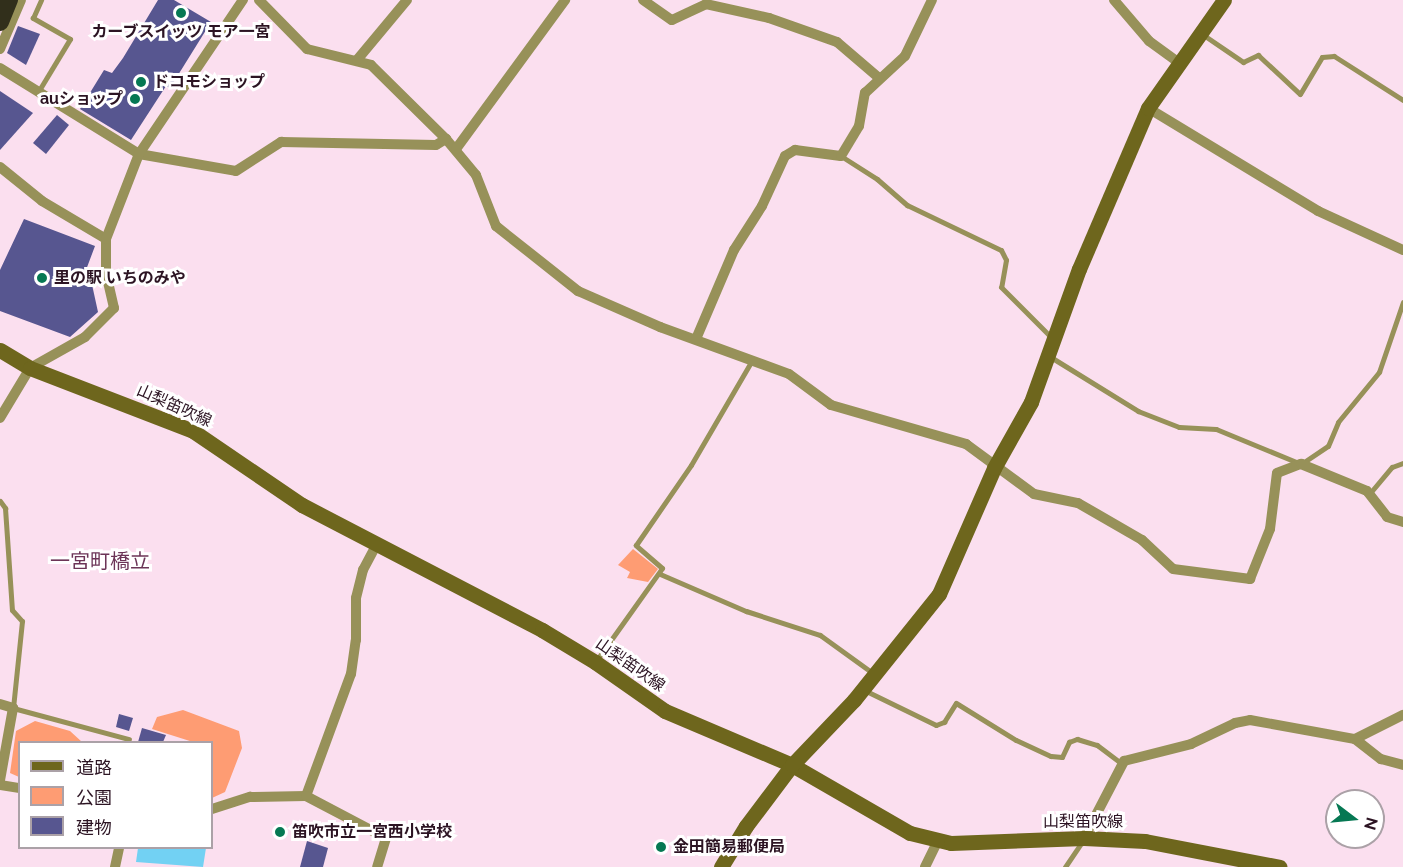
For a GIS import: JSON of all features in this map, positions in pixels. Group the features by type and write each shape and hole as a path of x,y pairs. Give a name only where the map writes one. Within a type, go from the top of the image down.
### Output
{"highway":[{"path":"0,22 9,0"}],"main road":[{"path":"722,867 746,826 792,765 863,689 939,594 994,468 1031,402 1053,339 1148,108 1224,0"},
{"name":"山梨笛吹線","path":"0,350 30,368 193,431 302,505 595,662 687,724 792,765 910,833 937,842 1084,838 1145,841 1280,867"}],"street":[{"path":"0,49 21,0"},
{"path":"0,418 30,368 85,336 114,308 106,273 106,239 139,154 243,0"},
{"path":"259,0 308,49 371,65 456,149 476,175 496,226 578,291 696,339 753,358 809,386 831,405 966,444 994,468 1034,494 1078,503 1142,540 1173,569 1250,579 1270,529 1277,473 1300,464 1370,493 1387,517 1403,522"},
{"path":"357,60 408,0"},
{"path":"456,149 566,0"},
{"path":"643,0 672,20 706,4 768,18 837,42 879,78"},
{"path":"696,339 734,250 762,206 785,156 795,150 841,156 859,126 865,93 905,56 932,0"},
{"path":"1114,0 1149,41 1179,63"},
{"path":"0,68 139,154 236,171 281,142 436,145 446,139"},
{"path":"1148,108 1318,211 1403,250"},
{"path":"0,167 42,201 106,239"},
{"path":"306,796 351,674 356,640 356,598 363,570 377,544"},
{"path":"0,704 13,708 0,780"},
{"path":"1355,739 1403,715"},
{"path":"1084,838 1122,764 1135,755 1191,744 1235,723 1250,720 1355,739 1380,759 1403,765"},
{"path":"0,785 18,788"},
{"path":"213,809 250,797 306,796 386,838 377,867"},
{"path":"925,867 937,842"},
{"path":"115,867 119,849"}],"lane":[{"path":"38,92 70,39 33,18 41,0"},
{"path":"1200,33 1243,62 1258,55 1300,94 1322,57 1334,56 1403,100"},
{"path":"841,156 878,178 907,205 1001,250 1006,260 1001,287 1053,339"},
{"path":"1047,355 1138,411 1179,427 1216,429 1300,464 1328,446 1338,422 1379,372 1403,302"},
{"path":"595,662 660,574 662,568 636,544 691,465 753,358"},
{"path":"1370,493 1392,467 1403,463"},
{"path":"0,501 5,508 12,610 22,621 13,708 129,739"},
{"path":"660,574 746,612 820,635 874,674"},
{"path":"863,689 936,724 944,722 956,702 1016,740 1051,756 1062,757 1069,742 1077,739 1097,745 1122,764"},
{"path":"1065,867 1084,838"}],"green space":[{"path":"633,549 658,569 648,582 627,578 630,572 618,565"},
{"path":"183,710 239,731 242,748 225,792 213,798 213,741 190,741 152,729 157,717"},
{"path":"35,721 70,731 81,741 18,741 18,777 10,773 16,731"}],"water":[{"path":"138,849 206,849 203,867 136,862"}],"building":[{"path":"158,0 174,0 211,22 170,88 166,86 131,140 80,109 104,70 112,73 123,58"},
{"path":"18,26 40,34 26,65 7,53"},
{"path":"0,91 33,113 0,150"},
{"path":"57,115 69,125 46,154 33,143"},
{"name":"里の駅 いちのみや","path":"24,219 95,246 83,278 91,280 98,312 70,337 0,311 0,270"},
{"path":"119,714 133,718 129,731 116,727"},
{"path":"142,728 166,735 163,741 138,741"},
{"path":"307,841 328,848 323,867 300,867"}],"place":[{"name":"カーブスイッツ モア一宮","path":"181,13"},
{"name":"ドコモショップ","path":"141,82"},
{"name":"auショップ","path":"135,99"},
{"name":"里の駅 いちのみや","path":"42,278"},
{"name":"笛吹市立一宮西小学校","path":"280,832"},
{"name":"金田簡易郵便局","path":"661,847"}],"district":[{"name":"一宮町橋立","path":"100,561"}]}
